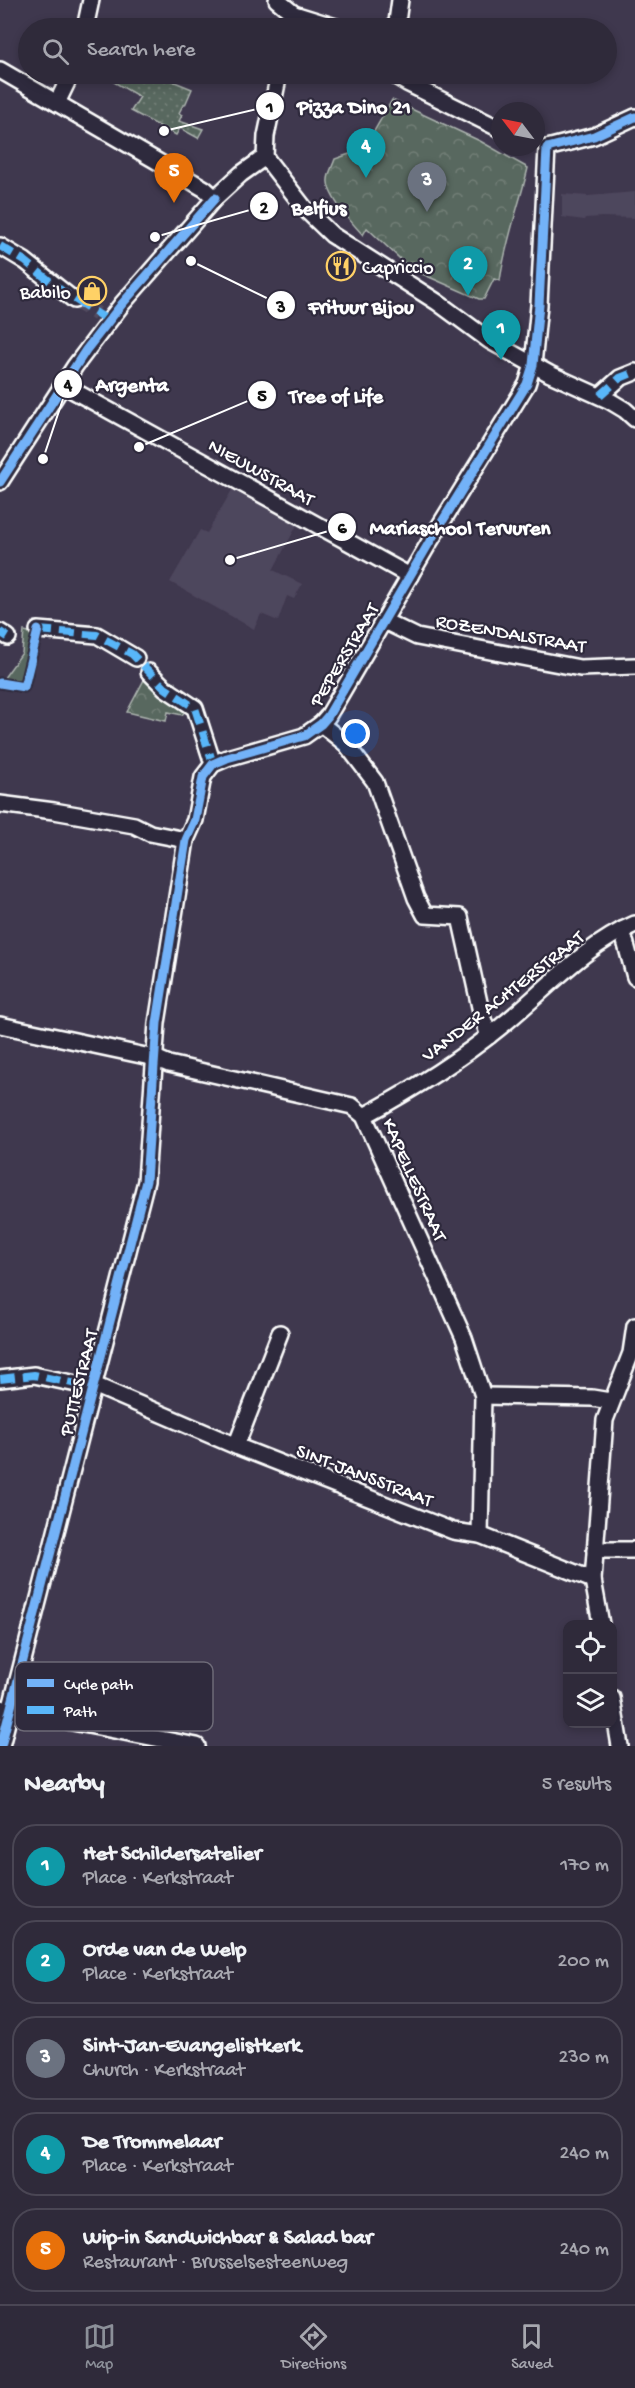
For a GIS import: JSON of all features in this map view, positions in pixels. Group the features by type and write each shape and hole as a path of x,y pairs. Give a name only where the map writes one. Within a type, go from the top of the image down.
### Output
{"street":[{"path":"88,18 92,0"},
{"path":"277,0 294,14 307,18"},
{"path":"398,18 400,0"},
{"path":"293,18 294,14"},
{"path":"0,70 18,81"},
{"path":"23,84 205,189 215,198"},
{"path":"57,104 66,84"},
{"path":"277,84 266,136 265,157 306,210 325,230 437,302 490,341 533,365 600,396 625,410 635,419"},
{"path":"409,84 491,125"},
{"path":"545,145 588,138 635,117"},
{"name":"PEPERSTRAAT","path":"213,764 303,736 321,724 334,707 410,576 527,384 533,365 539,305 542,156"},
{"path":"0,482 103,318 215,198 241,174 265,157"},
{"path":"0,246 25,261 74,300"},
{"path":"600,396 620,378 635,372"},
{"name":"NIEUWSTRAAT","path":"63,385 410,576"},
{"name":"ROZENDALSTRAAT","path":"384,621 417,637 580,668 635,666"},
{"path":"38,630 97,635 136,658"},
{"path":"149,672 165,688 195,708 213,764 203,777 195,820 186,840 157,1023 155,1058"},
{"path":"321,724 345,744 375,782 425,915 460,917 482,1016 489,1036"},
{"path":"0,804 125,823 150,833 186,840"},
{"path":"629,927 635,978"},
{"name":"VANDER ACHTERSTRAAT","path":"364,1116 431,1077 489,1036 594,949 629,927"},
{"name":"KAPELLESTRAAT","path":"0,1025 155,1058 169,1064 352,1106 364,1116 464,1338 483,1396 480,1535"},
{"name":"PUTTESTRAAT","path":"18,1662 94,1385 146,1181 155,1058"},
{"path":"600,1620 593,1580 605,1420 610,1401 628,1379 635,1326"},
{"path":"236,1446 280,1333"},
{"name":"SINT-JANSSTRAAT","path":"0,1379 34,1375 87,1386 94,1385 236,1446 453,1531 480,1535"},
{"path":"483,1396 592,1398 610,1401"},
{"path":"480,1535 593,1580"},
{"path":"595,1550 635,1550"},
{"name":"PUTTESTRAAT","path":"1,1746 5,1709 15,1673"},
{"path":"617,1728 620,1746"},
{"path":"119,1731 197,1746"}],"shaded area":[{"path":"635,192 635,218 602,217 585,218 584,220 562,217 562,194 588,196"},
{"path":"232,490 297,525 273,570 302,584 294,599 287,596 278,621 261,614 254,629 170,582 200,530 207,533"}],"green space":[{"path":"117,84 180,84 192,89 179,113 182,115 179,121 203,129 198,138 180,128 176,135 131,111 140,97"},
{"path":"392,100 491,147 491,156 507,156 528,168 500,281 494,279 484,299 479,299 411,269 367,228 363,235 342,210 329,188 329,173 335,159 358,151 373,133"},
{"path":"24,631 34,633 22,685 1,682 22,653"},
{"path":"153,669 176,683 170,694 186,710 182,715 168,712 166,721 127,712 145,678"}],"tunnel":[{"path":"74,300 97,314"}],"marked path":[{"path":"0,246 25,261 62,291 109,321"},
{"path":"600,396 620,378 635,372"},
{"path":"38,630 97,635 132,654 165,688 195,708 213,764"},
{"path":"0,632 8,637"},
{"path":"0,1379 34,1375 86,1386 94,1385"}],"cycle path":[{"path":"547,148 594,136 635,117"},
{"path":"23,1662 146,1181 157,1023 186,840 195,820 203,777 213,764 227,758 304,736 328,716 429,543 527,384 533,365 539,305 547,148"},
{"path":"0,482 86,350 122,304 215,198"},
{"path":"0,683 24,687 38,630"},
{"path":"1,1746 15,1691"}],"place":[{"name":"Pizza Dino 21","path":"164,131"},
{"name":"De Trommelaar","path":"366,178"},
{"name":"Wip-in Sandwichbar & Salad bar","path":"174,203"},
{"name":"Sint-Jan-Evangelistkerk","path":"427,212"},
{"name":"Belfius","path":"155,237"},
{"name":"Frituur Bijou","path":"191,261"},
{"name":"Capriccio","path":"341,266"},
{"name":"Babilo","path":"92,291"},
{"name":"Orde van de Welp","path":"468,296"},
{"name":"Het Schildersatelier","path":"501,360"},
{"name":"Tree of Life","path":"139,447"},
{"name":"Argenta","path":"43,459"},
{"name":"Mariaschool Tervuren","path":"230,560"}]}
